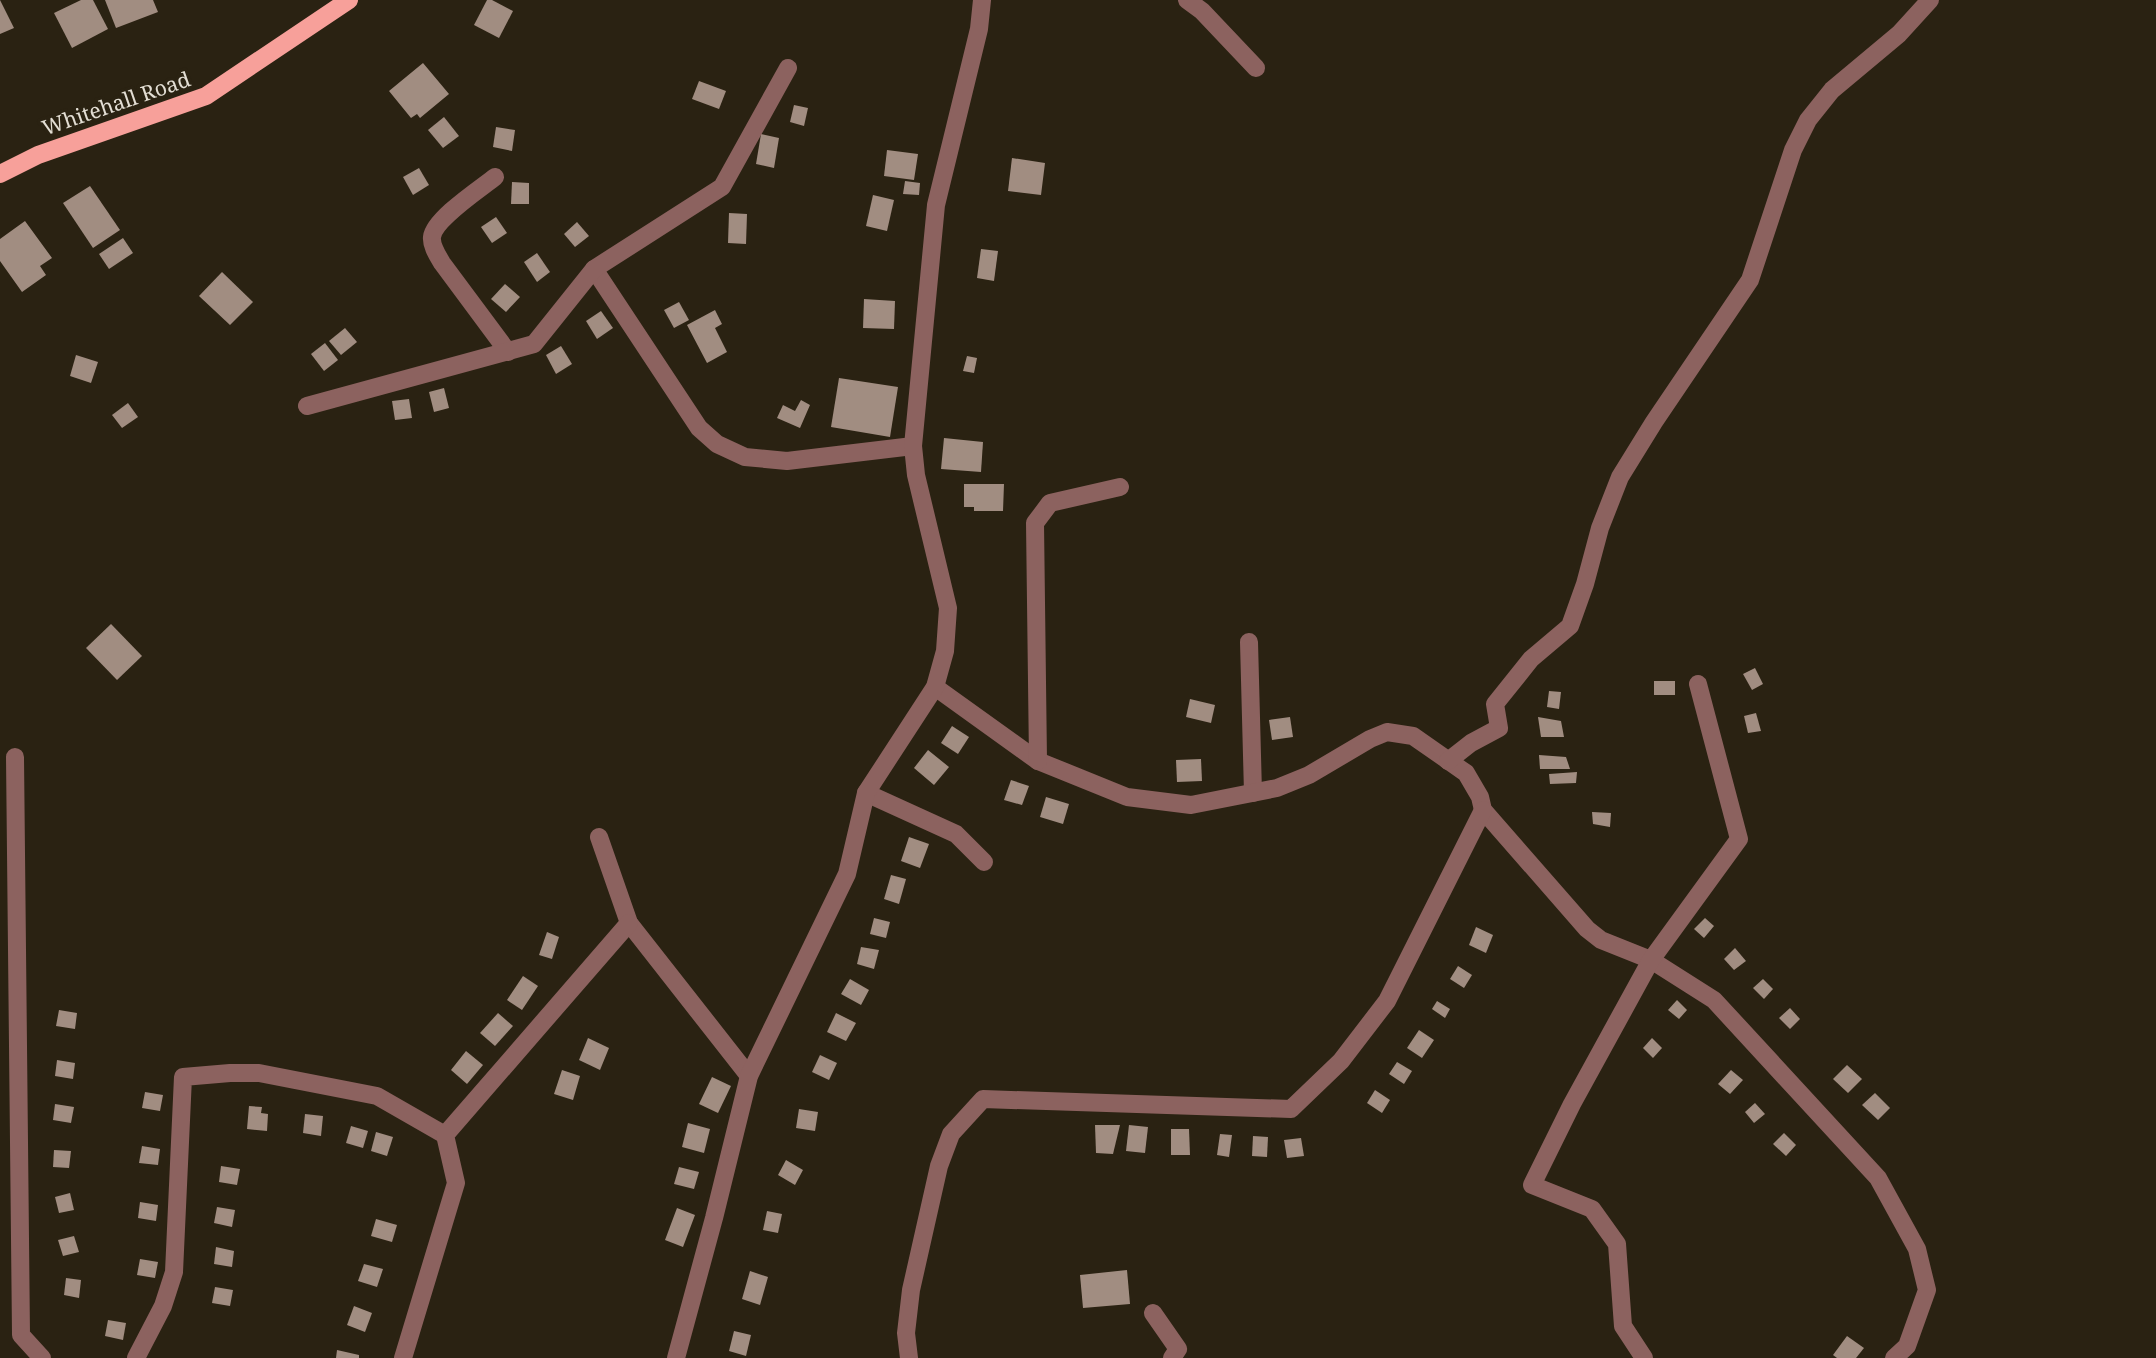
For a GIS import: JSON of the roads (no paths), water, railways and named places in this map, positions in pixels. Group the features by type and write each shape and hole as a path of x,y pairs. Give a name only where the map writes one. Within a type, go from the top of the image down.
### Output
{"main road":[{"name":"Whitehall Road","path":"0,174 38,155 206,96 349,0"}],"street":[{"path":"676,1358 749,1076 847,874 866,793 935,687 945,651 948,608 916,475 913,446 936,205 979,29 982,0"},
{"path":"1186,0 1202,11 1256,68"},
{"path":"1448,761 1471,743 1499,728 1494,704 1531,659 1570,626 1600,528 1620,477 1750,280 1793,150 1808,120 1832,90 1899,34 1930,0"},
{"path":"307,406 534,344 594,269 722,187 788,68"},
{"path":"495,177 438,223 432,238 434,250 442,263 508,352"},
{"path":"594,269 699,428 717,444 745,457 787,461 913,446"},
{"path":"1038,761 1035,523 1050,503 1120,487"},
{"path":"1249,642 1252,793"},
{"path":"1644,1358 1623,1326 1617,1244 1592,1209 1532,1185 1572,1104 1651,960 1740,839 1698,684"},
{"path":"935,687 1038,761 1127,797 1191,804 1277,788 1309,775 1387,732 1413,736 1466,773 1480,797 1483,810 1587,929 1601,940 1651,960 1714,1000 1878,1178 1917,1249 1927,1290 1907,1346 1894,1358"},
{"path":"15,757 21,1335 41,1358"},
{"path":"866,793 956,834 984,862"},
{"path":"909,1358 906,1334 911,1290 939,1166 951,1134 983,1099 1291,1109 1341,1061 1387,1001 1483,810"},
{"path":"599,837 629,923 749,1076"},
{"path":"445,1135 629,923"},
{"path":"136,1358 163,1306 174,1272 183,1077 230,1073 259,1073 377,1096 445,1135 456,1183 403,1358"},
{"path":"1153,1313 1178,1349 1172,1358"}]}
